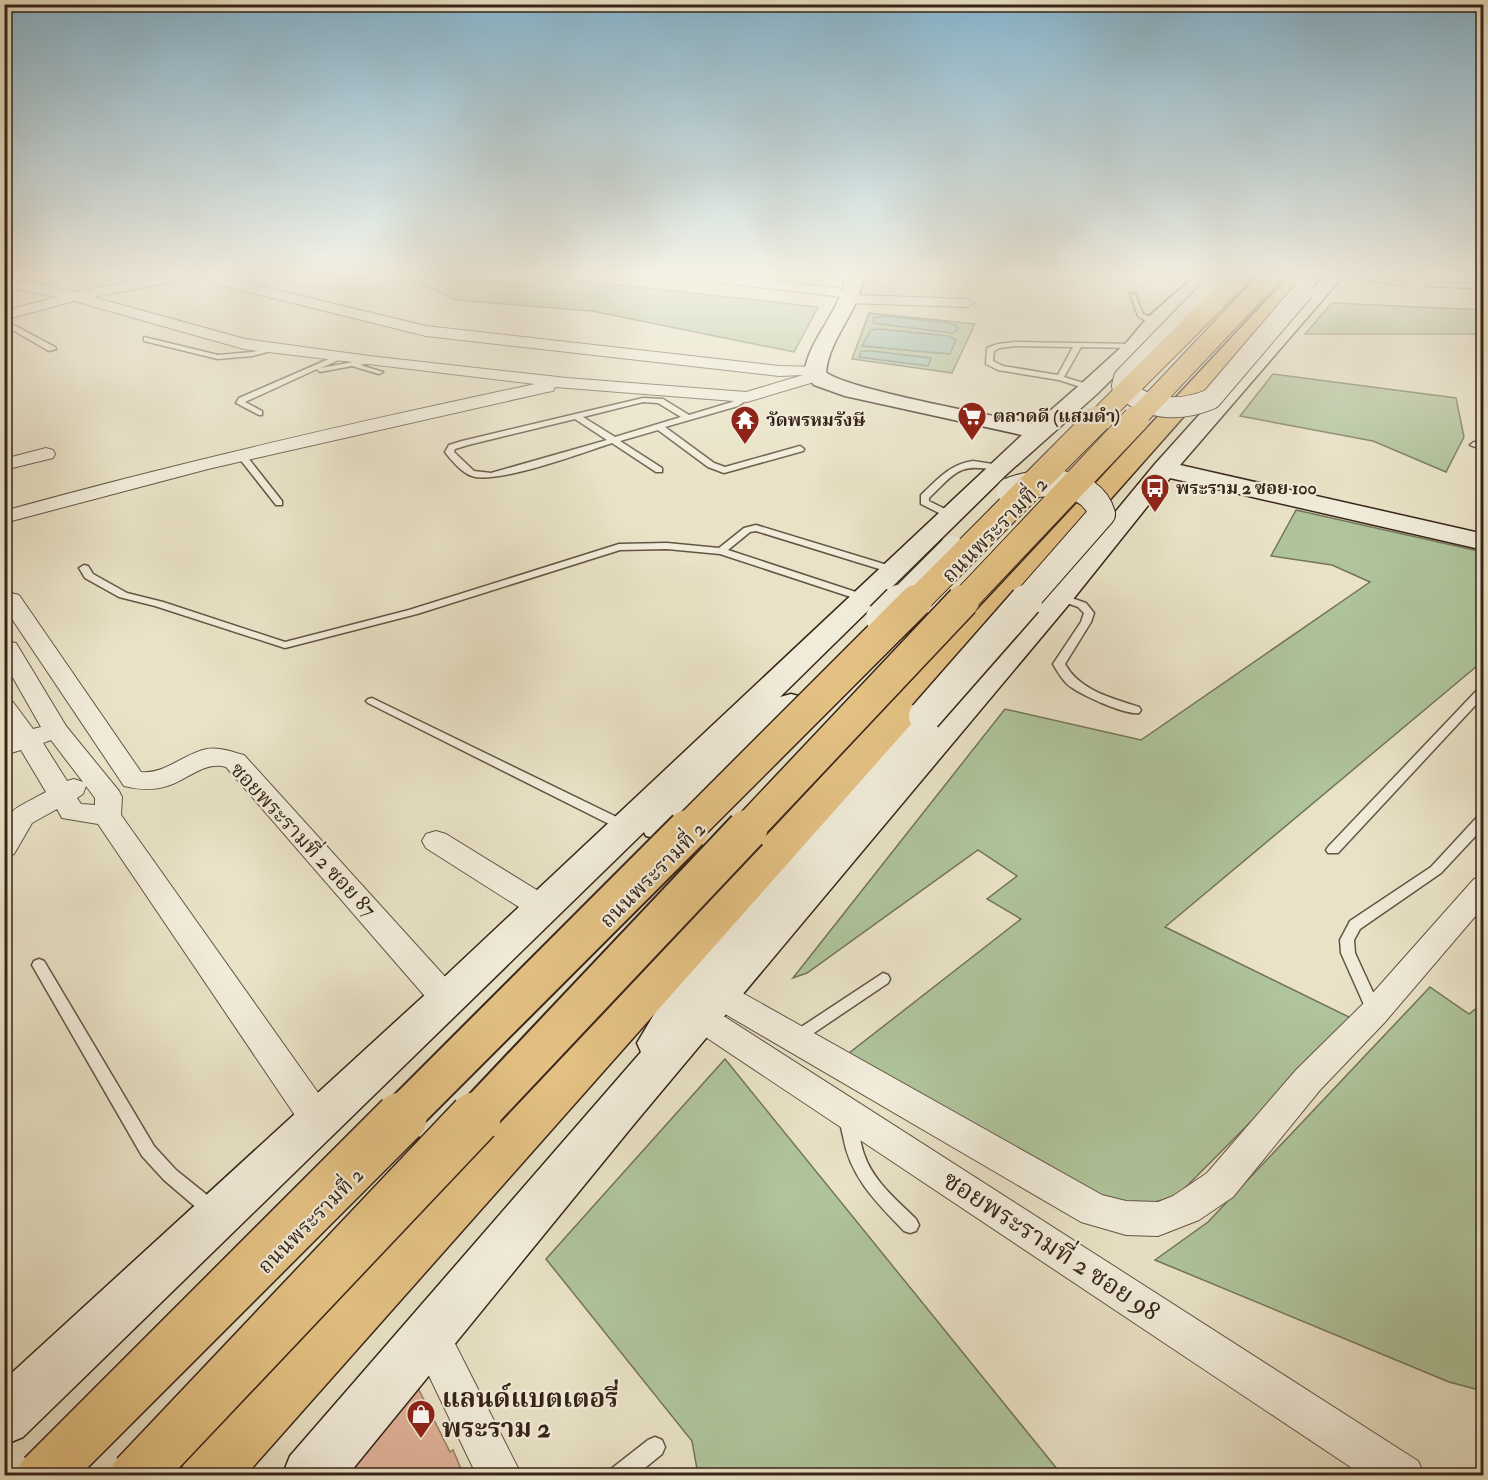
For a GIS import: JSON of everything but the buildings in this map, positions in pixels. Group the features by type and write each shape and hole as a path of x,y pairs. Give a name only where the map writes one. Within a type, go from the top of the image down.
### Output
{"highway":[{"path":"43,1476 1161,344"},
{"name":"ถนนพระรามที่ 2","path":"59,1476 1162,344"},
{"path":"136,1476 1235,344"},
{"path":"207,1476 1239,344"}],"main road":[{"path":"824,344 819,353 817,373 836,386 1038,432"},
{"path":"1159,344 1124,378 1122,386 1125,392 1158,405 1186,406 1205,403 1210,399 1250,344"},
{"path":"310,1476 619,1109 1060,597 1164,469 1274,344"},
{"name":"ถนนพระรามที่ 2","path":"4,1418 451,996 999,468 1134,346"},
{"path":"1164,469 1484,542"},
{"path":"451,996 591,890 791,704 1008,492 1027,484 1056,483 1078,489 1097,499 1102,507 1099,520 704,965 619,1109"}],"street":[{"path":"244,344 374,367 747,397 817,373"},
{"path":"541,344 779,371 817,373"},
{"path":"4,517 97,491 242,456 567,383"},
{"path":"4,465 46,454"},
{"name":"ซอยพระรามที่ 2 ซอย 87","path":"11,600 133,780 145,784 157,782 211,756 224,756 235,761 451,996"},
{"path":"6,648 56,730 109,797 107,816 319,1122"},
{"path":"4,707 16,744 72,812 107,816"},
{"path":"16,744 56,730"},
{"path":"4,847 22,817 60,795 94,780"},
{"path":"436,841 543,908"},
{"path":"709,1006 794,1039 1094,1210 1126,1218 1158,1219 1186,1208 1220,1185 1308,1080 1374,1013 1484,886"},
{"name":"ซอยพระรามที่ 2 ซอย 98","path":"709,1006 848,1114 1403,1476"},
{"path":"429,1334 500,1476"}],"lane":[{"path":"43,344 52,349"},
{"path":"167,344 218,357 275,349"},
{"path":"1090,388 1060,378 1001,368 989,362 990,350 998,346 1015,345 1077,347 1118,344"},
{"path":"1120,344 1134,346"},
{"path":"1060,378 1077,347"},
{"path":"304,372 343,361"},
{"path":"259,413 240,403 242,400 304,372 343,361"},
{"path":"688,418 660,401 652,399 465,443 452,447 449,452 474,476 486,477 658,426 688,418 735,404 747,397"},
{"path":"576,416 659,470"},
{"path":"658,426 711,465 724,470 800,449"},
{"path":"1473,445 1484,448"},
{"path":"242,456 279,503"},
{"path":"721,551 747,530 756,528 893,570"},
{"path":"84,568 89,576 123,595 159,604 285,645 413,612 619,547 667,546 721,551 864,598"},
{"path":"1060,597 1082,605 1089,613 1086,622 1059,664 1063,673 1085,691 1135,710"},
{"path":"1333,850 1484,689"},
{"path":"372,700 626,828"},
{"path":"1374,1013 1348,953 1347,940 1354,925 1436,870 1484,818"},
{"path":"39,965 148,1151 170,1175 218,1216"},
{"path":"794,1039 883,979"},
{"path":"848,1114 852,1147 858,1167 868,1181 910,1225"},
{"path":"618,1476 655,1447"}],"green space":[{"path":"755,344 798,344 794,352"},
{"path":"858,344 950,354 917,344 966,344 952,373 852,359"},
{"path":"1273,374 1456,398 1464,437 1446,472 1373,441 1240,416"},
{"path":"1296,510 1483,552 1483,661 1165,927 1353,1019 1176,1197 1141,1205 1104,1201 844,1057 1021,919 987,899 1017,876 978,850 807,973 793,978 1005,709 1141,740 1370,582 1332,565 1271,556"},
{"path":"1430,987 1469,1014 1483,1003 1483,1391 1449,1382 1155,1260 1208,1222"},
{"path":"725,1059 1062,1475 698,1475 692,1441 546,1259"}],"water":[{"path":"863,344 954,344 950,354 862,346"},
{"path":"861,351 931,358 928,366 859,357"}],"place":[{"name":"ตลาดดี (แสมดำ)","path":"972,442"},
{"name":"วัดพรหมรังษี","path":"745,446"},
{"name":"พระราม 2 ซอย 100","path":"1155,514"},
{"name":"แลนด์แบตเตอรี่ พระราม 2","path":"421,1440"}]}
